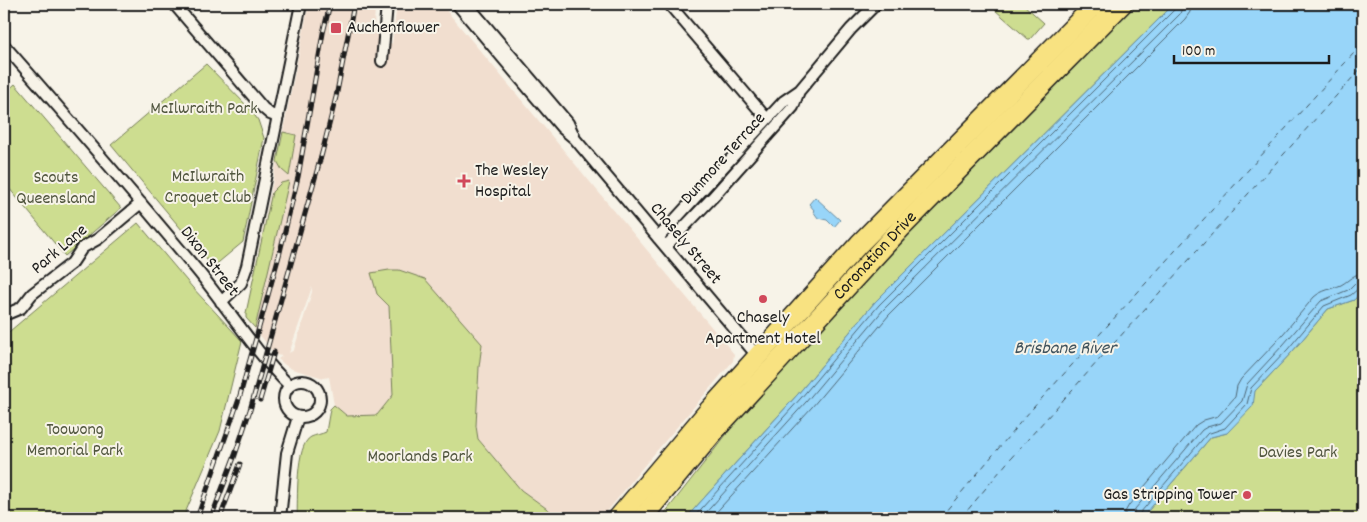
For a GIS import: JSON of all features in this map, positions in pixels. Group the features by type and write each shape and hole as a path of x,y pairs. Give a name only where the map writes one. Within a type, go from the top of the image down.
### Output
{"highway":[{"name":"Coronation Drive","path":"618,518 758,355 859,244 1096,4"},
{"name":"Coronation Drive","path":"642,518 717,428 901,228 1122,4"}],"street":[{"path":"174,4 263,108 270,114 278,117"},
{"path":"221,302 236,289 245,274 301,4"},
{"path":"382,61 386,4"},
{"name":"Chasely Street","path":"457,4 562,128 575,139 770,370"},
{"name":"Chasely Street","path":"466,4 568,123 575,139"},
{"path":"669,4 767,119"},
{"name":"Dunmore Terrace","path":"658,238 784,101 800,90 874,5"},
{"name":"Dixon Street","path":"4,45 141,203 199,273 248,338 290,386"},
{"name":"Dunmore Terrace","path":"666,246 712,198 793,107 800,90"},
{"name":"Park Lane","path":"4,312 15,312 25,304 32,294 72,263 82,248 98,239 141,203"},
{"path":"300,382 312,384 318,393 319,404 313,413 298,417 288,411 285,406 285,395 290,386 300,382"},
{"path":"280,518 287,453 298,417"}],"shaded area":[{"name":"The Wesley Hospital","path":"309,4 375,4 374,29 376,26 392,44 397,4 441,4 734,354 733,361 602,518 553,518 550,511 521,490 478,439 476,426 482,344 377,294 389,306 393,395 377,415 347,416 334,405 329,377 324,378 292,369 285,365 278,359 282,356 276,355 246,318","holes":["312,287 294,350 289,353"]}],"green space":[{"path":"1001,4 1023,4 1044,23 1028,39 995,10"},
{"path":"1134,4 1174,4 875,302 798,394 686,518 661,518 740,417 837,308 892,249 952,192 1077,58"},
{"name":"McIlwraith Croquet Club","path":"206,64 250,109 258,120 264,138 243,242 213,267 111,145"},
{"name":"Scouts Queensland","path":"15,84 121,208 65,256 4,182 4,94"},
{"path":"283,132 296,135 289,176 282,170 277,161"},
{"path":"289,181 255,328 246,318 246,313 272,192 281,183"},
{"name":"Toowong Memorial Park","path":"138,223 192,287 242,341 220,431 183,518 4,518 4,336"},
{"name":"Moorlands Park","path":"399,270 425,279 482,344 476,426 478,439 521,490 550,511 553,518 453,516 297,518 298,474 302,451 306,442 311,437 326,432 330,409 334,405 347,416 377,415 393,395 389,306 377,294 371,273"},
{"name":"Davies Park","path":"1363,290 1363,518 1263,518 1260,516 1226,515 1224,518 1142,518 1211,437 1227,433 1255,391 1292,352 1328,309 1354,300"}],"water":[{"name":"Brisbane River","path":"1174,4 1363,4 1363,290 1354,300 1328,309 1292,352 1255,391 1253,406 1227,433 1211,437 1142,518 686,518 798,394 875,302"},
{"path":"815,197 840,220 834,227 827,220 818,218 813,211 809,204"}],"ferry route":[{"path":"940,518 1024,418 1363,43"},
{"path":"961,518 1011,458 1363,66"}],"railway":[{"path":"197,518 239,399 280,252 298,177 323,33 330,4"},
{"path":"211,518 250,410 322,153 336,97 354,4"},
{"path":"260,400 274,352"},
{"path":"220,518 240,464"}],"place":[{"name":"Auchenflower","path":"336,28"},
{"name":"The Wesley Hospital","path":"464,181"},
{"name":"Chasely Apartment Hotel","path":"763,299"},
{"name":"Gas Stripping Tower","path":"1247,495"}],"park label":[{"name":"McIlwraith Park","path":"204,109"}]}
